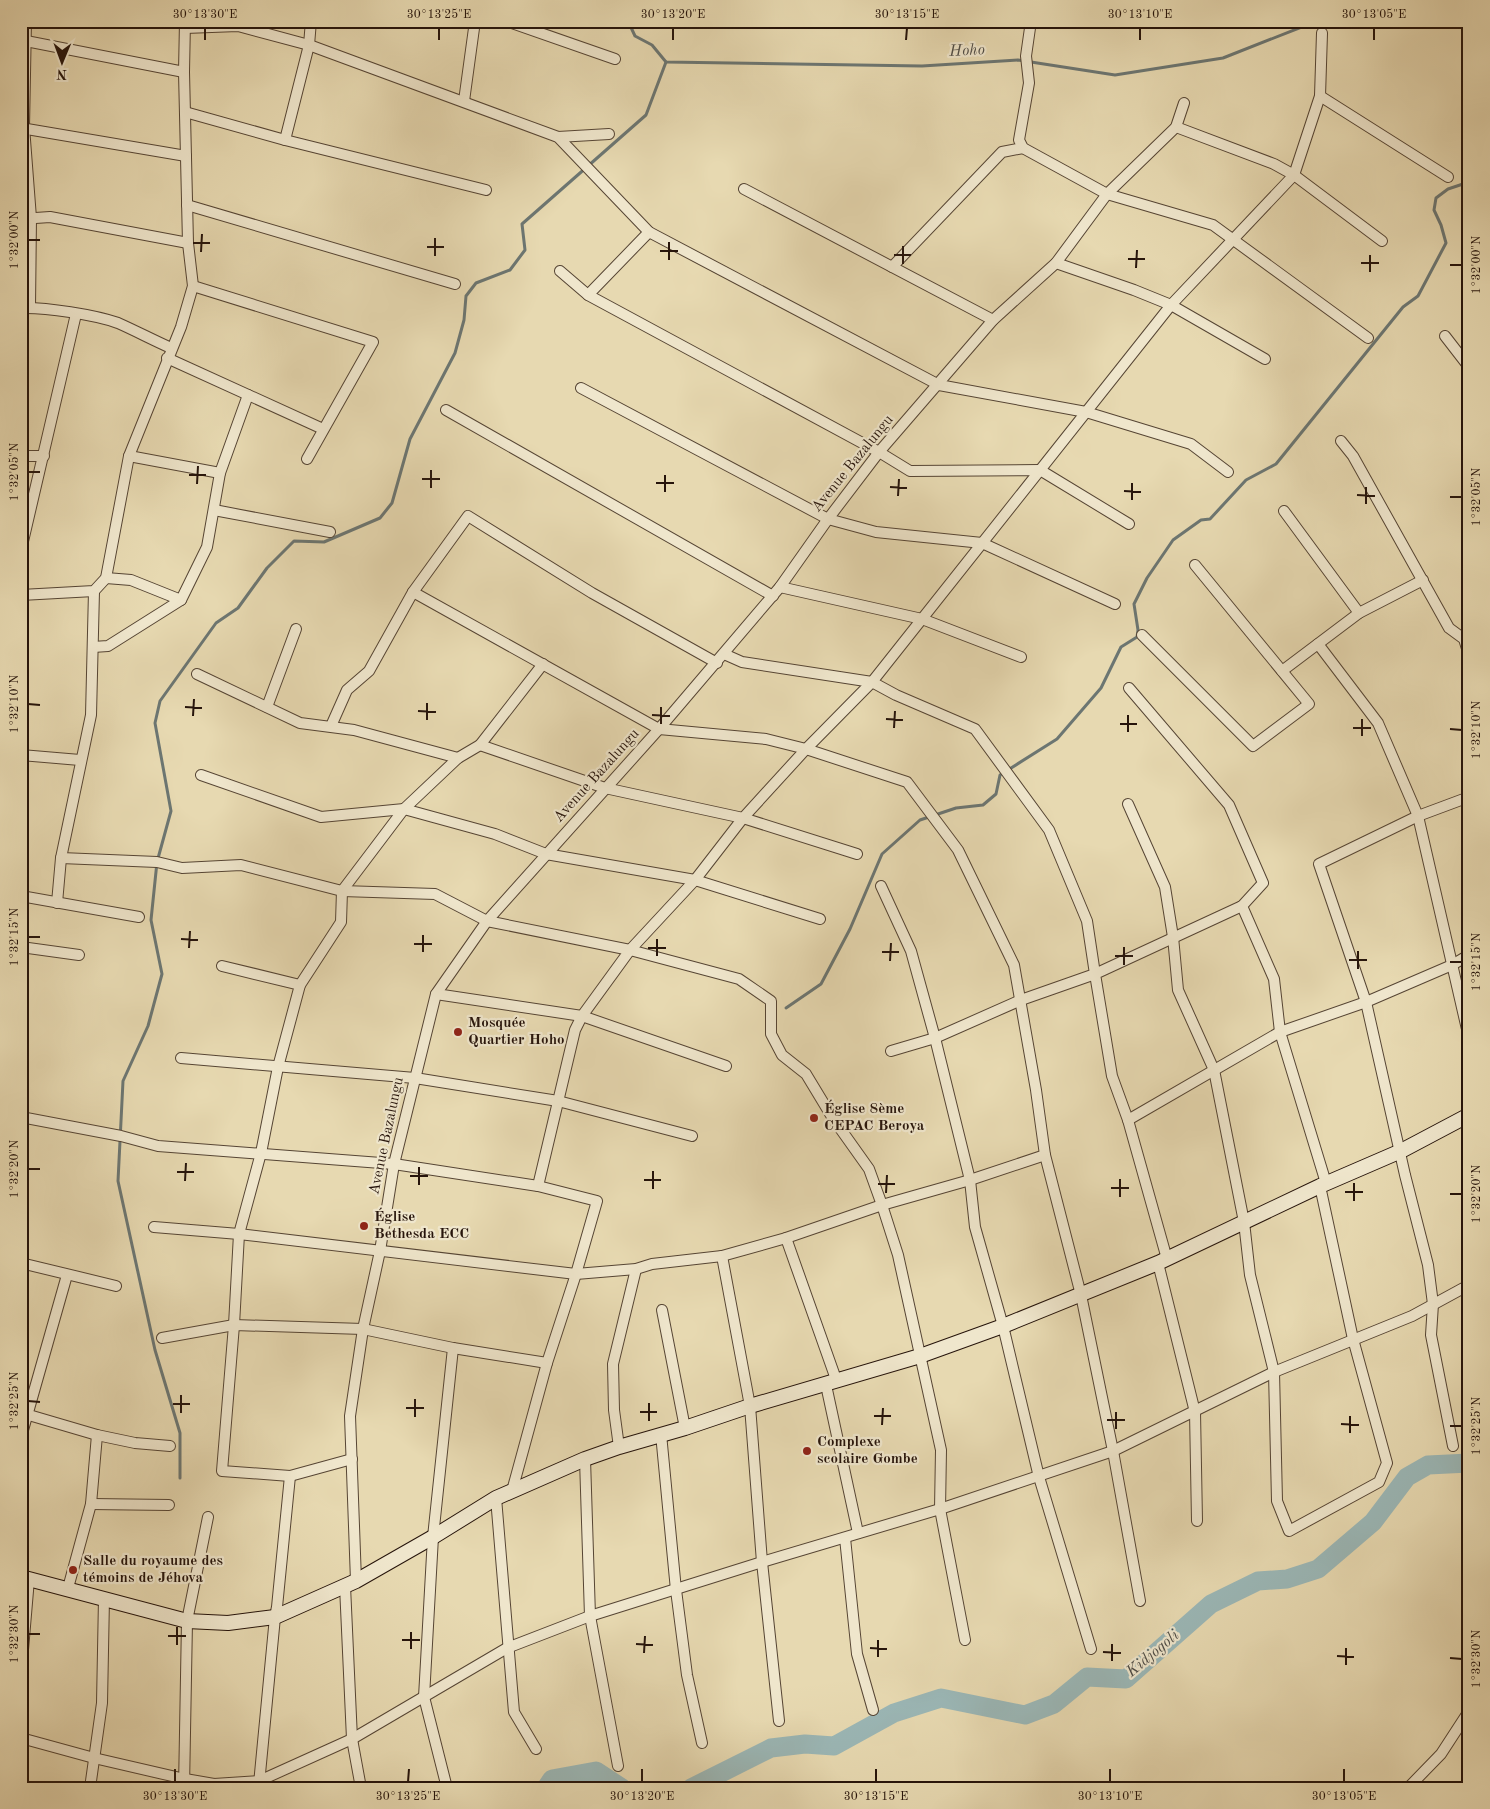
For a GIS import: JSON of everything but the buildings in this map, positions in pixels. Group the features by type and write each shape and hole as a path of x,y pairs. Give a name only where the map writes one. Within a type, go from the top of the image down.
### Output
{"street":[{"path":"26,21 23,127 26,308 76,314 116,323 248,395 323,429"},
{"path":"285,140 309,45 311,21"},
{"path":"464,101 475,21"},
{"path":"506,21 615,59"},
{"path":"1031,21 1026,60 1029,83 1019,140 1023,148 1107,194 1213,225 1368,338"},
{"path":"57,904 61,858 80,760 92,715 94,591 106,578 129,456 181,327 193,286 188,243 184,72 185,24 238,26 309,45 558,137 609,134"},
{"path":"538,1186 575,1030 582,1016 630,950 695,880 743,818 806,749 872,682 1171,305 1294,175 1320,96 1322,33"},
{"path":"26,41 184,72"},
{"path":"1320,96 1448,178"},
{"name":"Avenue Bazalungu","path":"360,1788 352,1738 352,1459 350,1416 362,1330 380,1251 394,1164 436,994 487,920 659,729 780,588 828,519 879,452 994,320 1056,264 1107,194 1176,127 1184,104"},
{"path":"185,112 285,140 486,190"},
{"path":"23,127 186,156"},
{"path":"1176,127 1274,164 1294,175 1382,241"},
{"path":"558,137 649,232 939,385 1086,412 1191,444 1228,472"},
{"path":"892,267 1002,152 1023,148"},
{"path":"744,189 994,320"},
{"path":"187,205 455,284"},
{"path":"26,218 50,217 188,243"},
{"path":"588,295 649,232"},
{"path":"1056,264 1134,290 1171,305 1265,359"},
{"path":"560,271 588,295 879,452 910,471 1040,470 1130,524"},
{"path":"193,286 373,342 306,459"},
{"path":"21,550 76,314"},
{"path":"1445,336 1469,367"},
{"path":"581,388 828,519 876,532 982,543 1115,604"},
{"path":"93,647 108,646 181,600 207,547 220,473 248,395"},
{"path":"446,410 772,596"},
{"path":"1341,440 1353,456 1450,628 1464,639 1469,655"},
{"path":"21,456 44,456"},
{"path":"129,456 220,473"},
{"path":"214,510 330,532"},
{"path":"1284,512 1359,613"},
{"path":"332,726 347,690 369,671 413,592 468,516 592,593 716,663"},
{"path":"1142,635 1253,746 1309,704 1195,565"},
{"path":"106,578 130,580 181,600"},
{"path":"1282,671 1359,613 1422,580"},
{"path":"780,588 922,618 1021,657"},
{"path":"21,595 94,591"},
{"path":"413,592 659,729 766,739 806,749 907,782 958,850 1014,965 1045,1155 1081,1295 1113,1451 1140,1601"},
{"path":"267,707 296,628"},
{"path":"1318,644 1378,723 1418,816 1469,1038"},
{"path":"724,654 742,662 872,682 896,695 975,729 1048,830 1087,921 1112,1076 1128,1120 1162,1261 1195,1412 1197,1521"},
{"path":"352,1459 290,1476 222,1471 234,1325 239,1234 261,1153 278,1067 300,985 341,922 342,891 404,809 458,758 480,745 543,664"},
{"path":"197,674 300,723 354,730 458,758"},
{"path":"891,1051 935,1038 1021,1000 1095,974 1242,906 1263,883 1229,805 1129,688"},
{"path":"480,745 605,788 743,818 857,854"},
{"path":"21,755 80,760"},
{"path":"201,775 321,818 404,809 495,834 546,854 695,880 820,919"},
{"path":"1453,1446 1431,1335 1433,1304 1428,1265 1405,1175 1366,1002 1319,864 1418,816 1469,796"},
{"path":"1128,804 1165,886 1173,937 1178,990 1214,1070 1244,1222 1250,1274 1274,1372 1277,1501 1289,1531 1379,1482 1387,1463 1353,1339 1323,1184 1280,1032 1274,979 1242,906"},
{"path":"61,858 157,862 182,868 241,865 342,891 435,894 487,920 630,950 739,979 771,1001 771,1034 782,1055 806,1074 832,1117 869,1169 898,1255 941,1450 940,1510 964,1640"},
{"path":"882,886 911,951 935,1038 970,1180 975,1227 1003,1326 1039,1477 1091,1649"},
{"path":"21,896 57,904 139,917"},
{"path":"21,947 79,955"},
{"path":"1128,1120 1280,1032 1366,1002 1452,965 1469,955"},
{"path":"222,966 300,985"},
{"path":"436,994 582,1016 726,1066"},
{"path":"181,1058 415,1078 558,1101 692,1136"},
{"path":"21,1674 25,1578 187,1621 228,1624 274,1617 351,1583 433,1537 496,1498 585,1459 750,1406 920,1356 1003,1326 1162,1261 1323,1184 1401,1151 1469,1115"},
{"path":"21,1117 121,1136 158,1146 394,1164 538,1186 597,1201 547,1364 512,1491"},
{"path":"154,1227 239,1234 576,1274 636,1269 652,1264 722,1256 786,1238 882,1205 970,1180 1045,1155"},
{"path":"786,1238 832,1383 858,1533"},
{"path":"722,1256 750,1406 762,1562 779,1721"},
{"path":"21,1263 116,1286"},
{"path":"619,1447 614,1410 613,1364 636,1269"},
{"path":"21,1437 24,1414 67,1275"},
{"path":"21,1738 184,1784 259,1784 352,1738 508,1648 590,1616 762,1562 940,1510 1113,1451 1274,1372 1412,1316 1469,1285"},
{"path":"662,1310 685,1428"},
{"path":"162,1338 234,1325 362,1330 547,1364"},
{"path":"447,1788 424,1697 433,1537 453,1348"},
{"path":"24,1414 97,1435 136,1443 170,1446"},
{"path":"662,1434 686,1676 702,1744"},
{"path":"68,1588 90,1504 97,1435"},
{"path":"585,1459 590,1616 618,1766"},
{"path":"259,1784 274,1617 277,1607 290,1476"},
{"path":"496,1498 514,1712 536,1749"},
{"path":"90,1504 169,1505"},
{"path":"184,1784 187,1621 208,1517"},
{"path":"845,1538 857,1654 873,1710"},
{"path":"90,1788 102,1703 104,1598"},
{"path":"1408,1788 1441,1754 1469,1711"}],"waterway":[{"name":"Hoho","path":"628,21 635,36 652,45 666,62 922,66 1018,60 1115,75 1223,58 1317,21"},
{"path":"180,1478 180,1433 155,1350 118,1181 123,1081 148,1026 162,974 151,920 157,862 171,811 155,723 160,701 216,623 238,608 267,568 294,541 324,542 380,518 392,503 410,439 455,353 464,320 466,296 476,283 510,270 525,250 522,224 646,115 666,62"},
{"path":"935,815 956,808 983,805 996,794 1000,775 1057,739 1101,688 1121,647 1137,637 1138,630 1134,604 1147,578 1173,540 1201,520 1210,519 1246,480 1276,464 1403,307 1418,296 1446,243 1434,210 1436,198 1448,189 1469,182"},
{"path":"786,1008 821,984 850,929 882,854 920,820 929,817"},
{"name":"Kidjogoli","path":"691,1788 771,1748 805,1744 834,1746 894,1713 941,1698 1025,1715 1054,1704 1087,1677 1126,1679 1211,1604 1258,1581 1287,1579 1318,1569 1373,1522 1407,1477 1428,1465 1469,1463"},
{"name":"Kidjogoli","path":"546,1788 552,1779 596,1771 622,1788"}],"place":[{"name":"Mosquée Quartier Hoho","path":"458,1032"},
{"name":"Église 8ème CEPAC Beroya","path":"814,1118"},
{"name":"Église Bethesda ECC","path":"364,1226"},
{"name":"Complexe scolaire Gombe","path":"807,1451"},
{"name":"Salle du royaume des témoins de Jéhova","path":"73,1570"}]}
